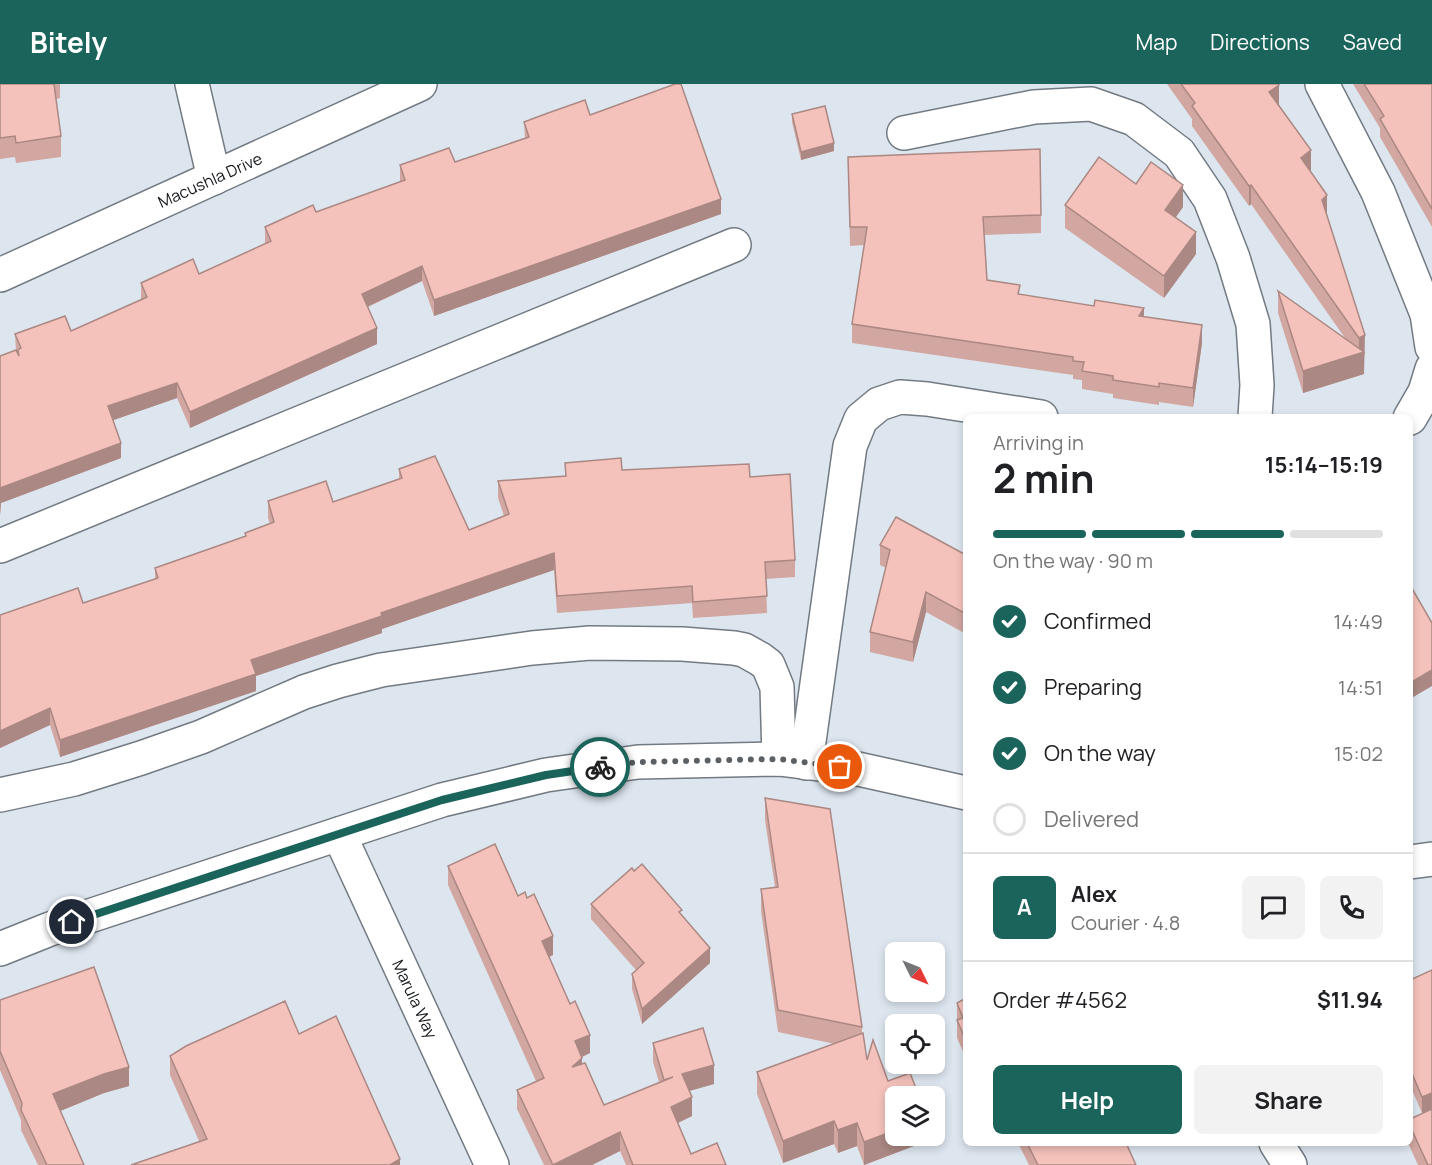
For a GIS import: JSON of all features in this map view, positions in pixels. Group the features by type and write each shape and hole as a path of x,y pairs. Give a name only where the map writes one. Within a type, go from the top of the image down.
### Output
{"street":[{"path":"192,84 214,178"},
{"name":"Macushla Drive","path":"0,275 420,84"},
{"path":"1322,84 1378,192 1427,314 1432,347"},
{"path":"904,132 1034,107 1091,104 1134,119 1179,153 1210,200 1233,258 1253,324 1257,385 1255,414"},
{"path":"0,546 734,245"},
{"path":"1412,414 1425,392 1432,369"},
{"path":"792,761 850,446 861,419 879,404 900,397 1022,414"},
{"path":"0,795 74,779 141,758 201,736 304,692 338,681 381,670 532,648 590,644 682,644 749,651 768,665 774,678 792,761"},
{"path":"0,949 50,929 442,800 546,775 638,762 792,761 858,769 963,792"},
{"name":"Marula Way","path":"339,834 492,1165"},
{"path":"1413,862 1432,859"},
{"path":"1278,1146 1290,1165"}],"building":[{"path":"0,84 54,84 61,136 16,143 15,136 0,138"},
{"path":"675,84 681,84 721,199 434,300 422,266 362,294 377,328 190,412 177,383 108,406 121,443 0,488 0,356 16,350 19,356 18,350 21,348 15,334 65,316 71,331 147,297 141,283 193,259 199,274 271,241 265,227 313,205 316,212 405,180 400,165 449,148 455,162 529,137 524,122 548,113 585,100 590,115"},
{"path":"1181,84 1279,84 1269,92 1311,150 1301,158 1327,195 1322,200 1365,335 1359,338 1192,106 1195,103"},
{"path":"1364,84 1432,84 1432,209 1380,119 1384,116"},
{"path":"825,106 834,143 801,152 792,114"},
{"path":"1040,149 1041,215 983,217 987,280 1020,285 1018,294 1094,306 1095,300 1144,308 1139,316 1202,325 1193,388 1159,383 1159,387 1113,380 1113,376 1082,371 1084,362 1073,361 1073,357 852,324 867,227 850,227 848,157"},
{"path":"1099,157 1136,184 1151,162 1183,185 1165,210 1196,232 1164,276 1065,205"},
{"path":"1278,291 1364,352 1303,371"},
{"path":"435,456 469,530 509,514 498,481 566,476 565,463 621,458 622,470 749,464 750,477 790,474 795,560 765,562 767,596 693,602 692,586 557,596 554,553 381,613 382,616 251,660 256,674 60,740 50,708 0,731 0,615 78,588 83,603 158,578 155,568 246,536 245,533 274,522 268,501 326,481 333,502 402,478 399,469"},
{"path":"896,517 963,553 963,612 926,592 913,642 870,632 890,550 880,545"},
{"path":"1413,590 1432,623 1432,670 1413,681"},
{"path":"765,798 830,809 862,1027 778,1010 761,889 778,887"},
{"path":"495,844 518,896 525,892 527,898 534,894 553,936 542,941 570,1004 575,1001 590,1035 575,1041 582,1058 572,1067 585,1063 604,1105 673,1077 664,1080 653,1043 703,1028 714,1065 682,1074 692,1097 671,1107 691,1154 717,1143 726,1165 633,1165 620,1132 553,1165 517,1090 544,1078 448,866"},
{"path":"642,864 682,910 679,912 710,948 642,1009 632,974 644,963 591,904 632,868 634,871"},
{"path":"94,967 129,1067 53,1094 84,1165 47,1165 21,1110 22,1103 0,1051 0,1000"},
{"path":"1432,970 1432,1093 1422,1097 1413,1076 1413,979"},
{"path":"963,1000 963,1018 957,1003"},
{"path":"285,1001 299,1034 336,1016 400,1159 390,1165 131,1165 207,1139 170,1056 186,1046"},
{"path":"963,1018 963,1034 957,1020"},
{"path":"863,1033 867,1060 873,1040 888,1081 910,1074 915,1086 885,1086 885,1134 864,1142 857,1123 838,1130 834,1121 783,1141 757,1072"},
{"path":"1432,1109 1432,1165 1428,1165 1413,1132 1413,1118"},
{"path":"1028,1146 1127,1146 1136,1165 1038,1165"}],"way so far":[{"path":"600,767 638,762 779,759 840,767"}],"route":[{"path":"72,922 442,800 546,775 600,767"}]}
